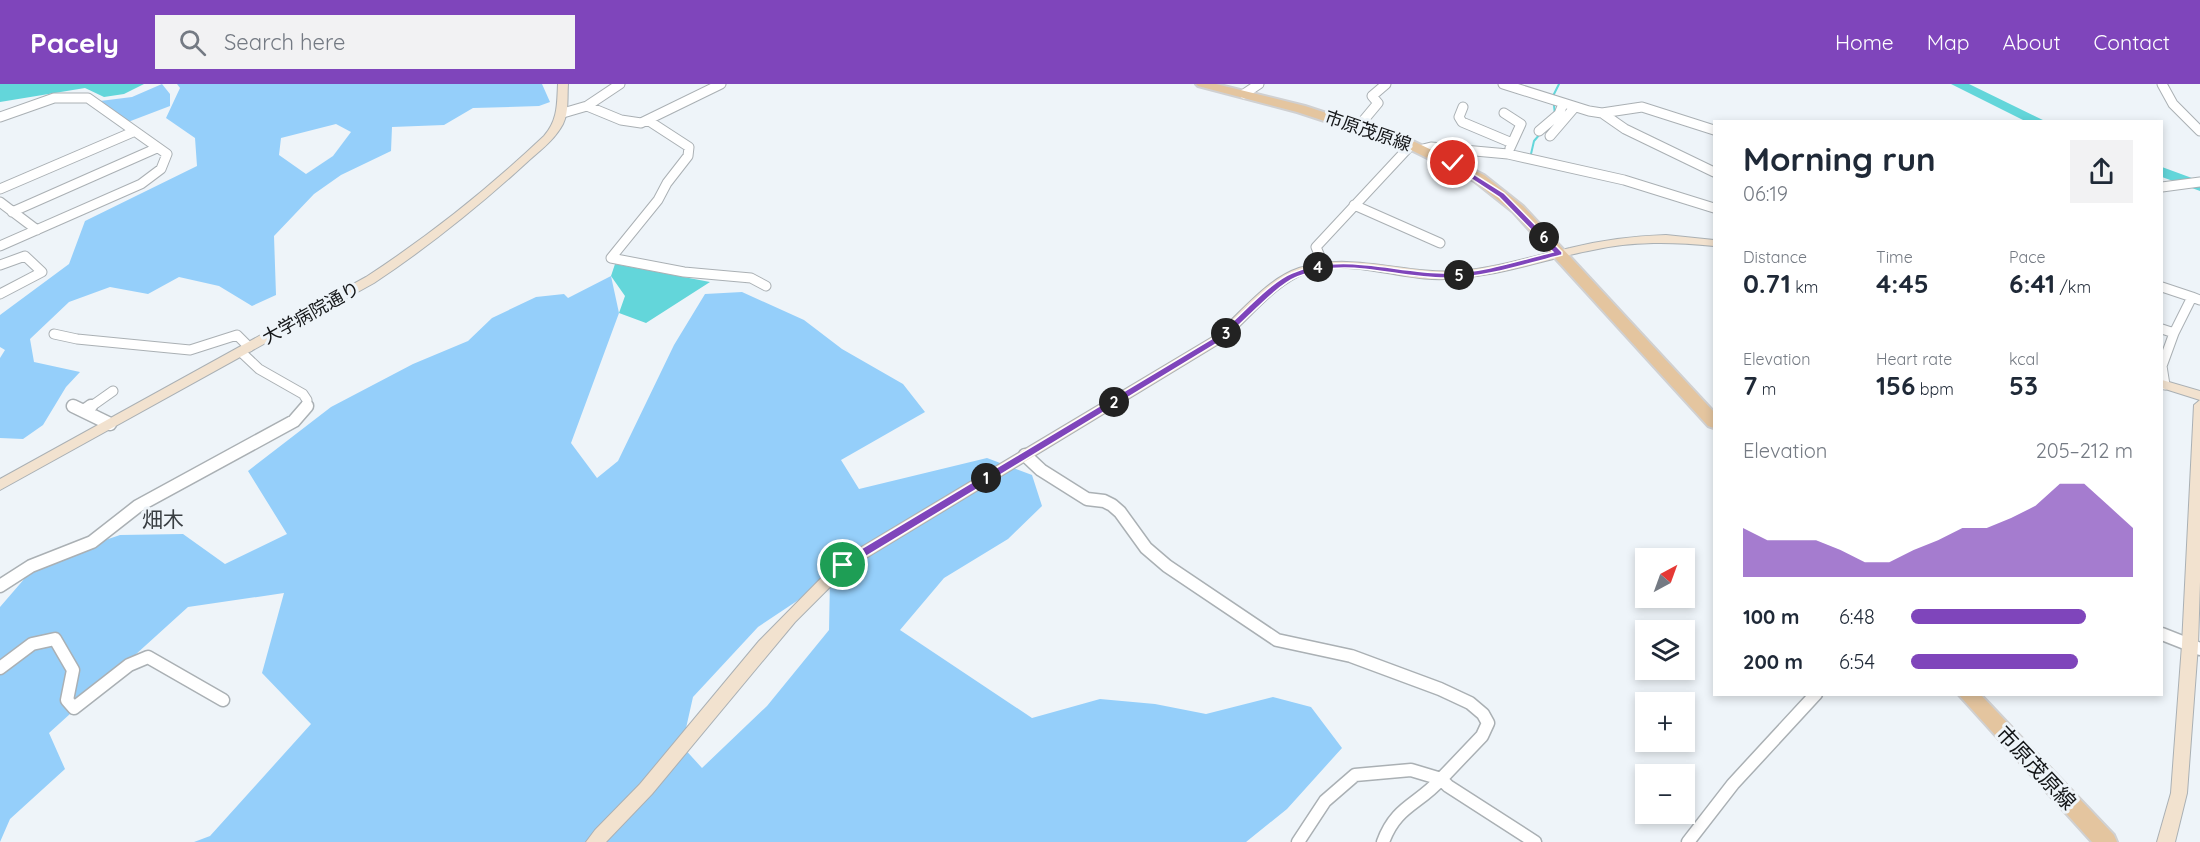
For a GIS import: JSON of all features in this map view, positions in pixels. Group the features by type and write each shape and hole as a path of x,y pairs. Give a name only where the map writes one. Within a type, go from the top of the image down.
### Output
{"main road":[{"name":"市原茂原線","path":"1202,84 1219,86 1417,147 1453,163 1491,187 1518,209 1713,421"},
{"name":"市原茂原線","path":"1969,696 2106,842"}],"street":[{"path":"563,84 563,113 587,106 620,84"},
{"path":"587,106 621,120 641,123 720,84"},
{"path":"1244,94 1258,84"},
{"path":"1358,127 1378,103 1372,96 1386,84"},
{"path":"2162,84 2165,93 2181,114 2200,131"},
{"path":"1509,85 1574,108 1602,112 1642,107 1713,130"},
{"path":"0,117 49,99 76,96 88,98 167,154 166,165 158,174 0,246"},
{"path":"1539,131 1559,114 1563,104"},
{"path":"1463,107 1459,117 1462,122 1512,143"},
{"path":"1520,129 1551,135 1574,108"},
{"path":"1602,112 1625,129 1713,172"},
{"name":"大学病院通り","path":"0,485 370,280 418,249 495,186 546,139 557,127 563,113"},
{"path":"1504,113 1521,121 1509,154"},
{"path":"649,121 689,147 688,156 667,183 658,200 611,258 684,272 752,278 766,286"},
{"path":"0,189 133,132"},
{"path":"1324,266 1316,247 1354,205 1417,147 1509,154 1624,180 1713,208"},
{"path":"12,212 157,148"},
{"path":"2163,187 2200,182"},
{"path":"0,202 37,230"},
{"path":"1354,205 1440,243"},
{"path":"594,842 645,790 804,599 843,565 1218,339 1280,283 1304,271 1324,266 1355,265 1450,276 1477,273 1649,237 1674,237 1713,243"},
{"path":"0,265 25,256 42,272 0,294"},
{"path":"2163,287 2196,298 2174,333 2163,363"},
{"path":"2163,329 2174,333"},
{"path":"0,586 31,566 92,542 138,506 294,421 307,407 307,400 303,394 265,373 245,350 237,336 190,350 77,339 54,334"},
{"path":"2163,384 2200,396"},
{"path":"84,411 113,391"},
{"path":"2166,842 2179,793 2195,647 2200,405"},
{"path":"73,406 110,424"},
{"path":"1025,455 1041,470 1087,499 1104,501 1112,505 1120,512 1146,548 1167,566 1277,640 1351,656 1440,689 1470,703 1483,714 1488,723 1482,736 1432,792 1404,807 1396,815 1388,825 1383,842"},
{"path":"2163,634 2195,647"},
{"path":"0,668 25,646 44,638 55,639 72,670 67,700 74,708 90,699 135,660 148,657 224,700"},
{"path":"1688,842 1710,811 1752,761 1814,696"},
{"path":"1298,842 1325,801 1355,775 1410,770 1442,779 1448,786 1535,842"}],"shaded area":[{"path":"0,84 144,84 124,94 104,97 85,88 0,102"},
{"path":"162,84 170,94 170,106 128,122 100,101 132,97"},
{"path":"177,84 542,84 550,102 539,106 473,108 444,125 392,127 391,151 341,175 314,194 274,236 276,295 252,306 219,286 179,277 148,294 110,287 69,302 30,339 34,362 80,372 66,387 43,425 23,439 0,438 0,358 5,350 0,347 0,315 69,264 85,221 197,166 195,138 166,118 180,88","holes":["336,124 351,132 333,156 306,174 279,155 281,138"]},
{"path":"615,264 710,282 646,323 619,313 625,296 611,276"},
{"path":"611,276 619,313 571,443 597,478 618,461 674,345 705,294 742,292 804,320 842,349 903,384 925,412 841,460 859,489 987,458 1032,475 1042,506 1008,539 944,578 900,630 1032,718 1100,699 1155,704 1206,714 1273,697 1311,707 1342,748 1287,809 1246,842 194,842 210,836 311,724 262,673 284,593 188,607 49,733 65,769 10,819 0,842 0,607 38,563 120,535 183,534 225,564 287,534 248,471 331,407 413,364 468,341 492,318 536,297 564,294 568,298","holes":["830,579 829,630 767,706 702,768 682,746 693,697 758,627"]}],"waterway":[{"path":"1555,115 1553,96 1559,84"},
{"path":"1958,84 2036,120"},
{"path":"1531,154 1534,141 1540,134"},
{"path":"2163,172 2200,186"}],"district":[{"name":"畑木","path":"163,520"}],"route":[{"path":"843,565 1218,339 1238,324 1280,283 1294,275 1322,266 1355,265 1450,276 1477,273 1559,254 1518,209 1479,178 1453,163"}]}
